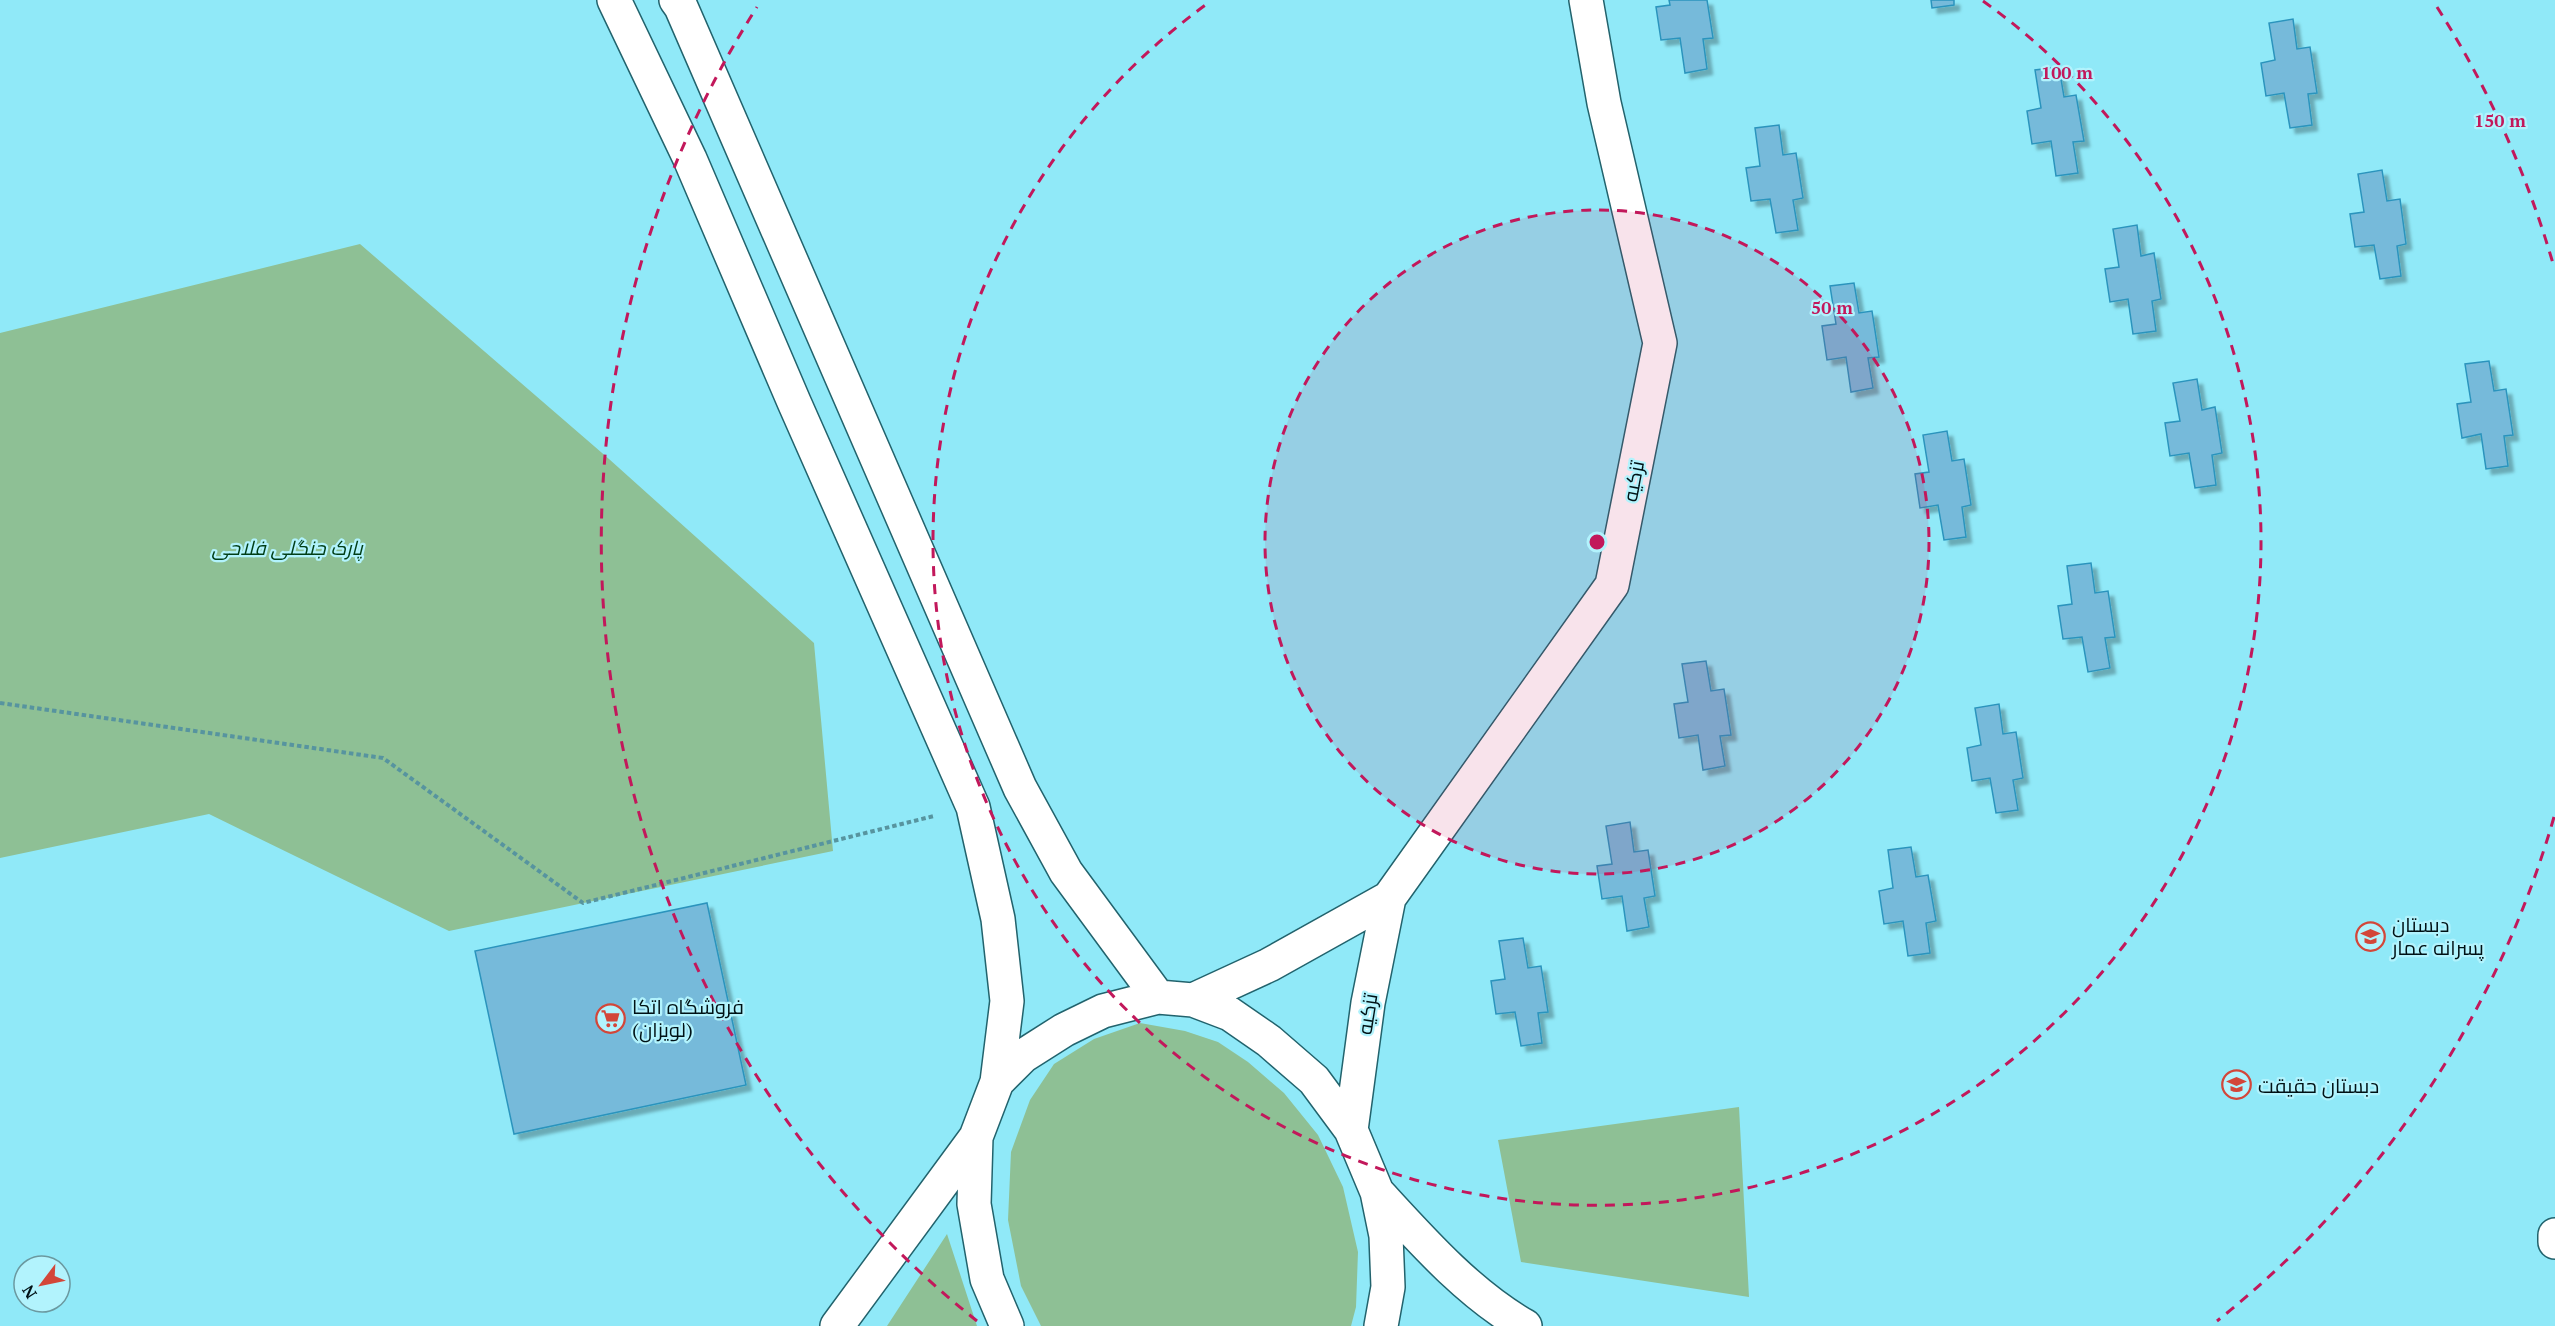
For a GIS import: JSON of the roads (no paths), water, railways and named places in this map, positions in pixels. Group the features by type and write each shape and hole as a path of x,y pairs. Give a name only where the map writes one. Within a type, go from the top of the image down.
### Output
{"street":[{"path":"614,0 690,159 794,402 973,807 998,919 1006,1001 997,1082 976,1137 837,1326"},
{"path":"676,0 686,18 1020,788 1066,872 1158,998"},
{"name":"تزکیه","path":"1352,1130 1368,1003 1389,898 1612,585 1660,343 1604,103 1586,0"},
{"path":"973,807 1020,788"},
{"name":"تزکیه","path":"1193,1000 1279,960 1389,898"},
{"path":"997,1082 1023,1056 1064,1030 1103,1011 1158,998 1193,1000 1230,1014 1269,1041 1314,1080 1352,1130 1377,1192 1387,1246 1388,1287 1381,1326"},
{"path":"976,1137 974,1204 987,1280 1007,1326"},
{"path":"1377,1192 1452,1269 1500,1312 1525,1326"}],"place":[{"name":"دبستان پسرانه عمار","path":"2371,936"},
{"name":"فروشگاه اتکا (لویزان)","path":"611,1018"},
{"name":"دبستان حقیقت","path":"2237,1085"}],"park label":[{"name":"پارک جنگلی فلاحی","path":"287,547"}]}
